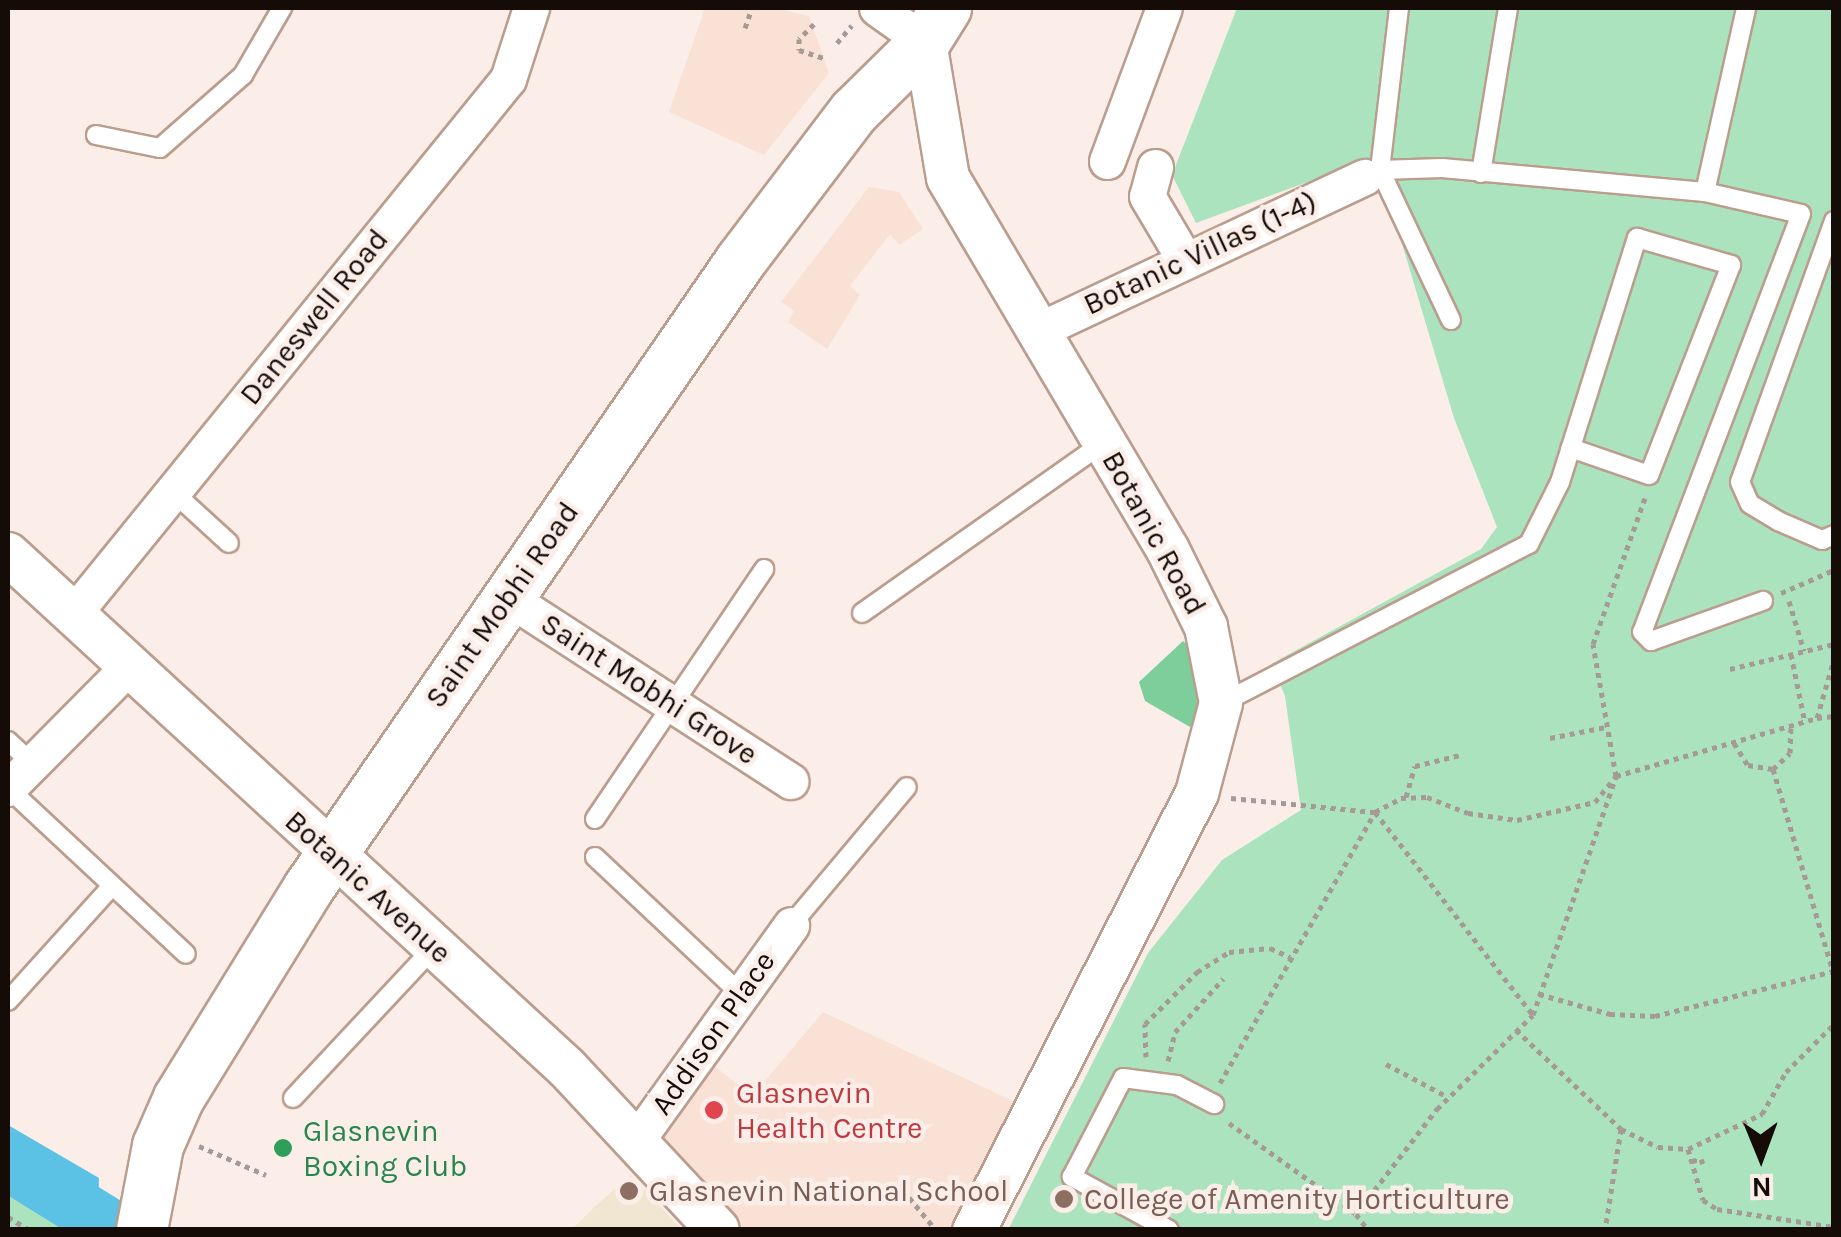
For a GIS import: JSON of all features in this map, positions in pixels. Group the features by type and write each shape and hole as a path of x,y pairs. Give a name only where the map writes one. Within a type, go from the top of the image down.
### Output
{"main road":[{"name":"Saint Mobhi Road","path":"143,1219 158,1146 179,1098 332,855 507,597 844,124 935,25"}],"street":[{"name":"Daneswell Road","path":"74,613 508,79 531,8"},
{"path":"877,8 935,25"},
{"path":"1107,162 1164,8"},
{"name":"Botanic Road","path":"935,25 948,178 1168,550 1206,626 1221,703 1197,793 974,1230"},
{"path":"1155,167 1147,196 1185,260"},
{"name":"Botanic Villas (1-4)","path":"1037,332 1373,173"},
{"name":"Botanic Avenue","path":"8,554 435,946 636,1141 718,1230"},
{"name":"Saint Mobhi Grove","path":"507,597 671,700 790,781"},
{"path":"14,770 128,666"},
{"name":"Addison Place","path":"636,1141 739,992 791,925"}],"lane":[{"path":"96,135 160,148 243,75 282,8"},
{"path":"1400,8 1373,173 1451,320"},
{"path":"1481,173 1508,8"},
{"path":"1705,192 1746,8"},
{"path":"1373,173 1481,173 1705,192 1801,214 1642,632 1650,640 1762,601"},
{"path":"1834,221 1740,482 1750,504 1778,521 1822,540 1834,535"},
{"path":"1221,703 1529,544 1571,448 1637,238 1731,266 1649,475 1571,448"},
{"path":"862,613 1089,453"},
{"path":"172,492 229,543"},
{"path":"595,819 671,700 764,569"},
{"path":"14,770 111,887 186,954"},
{"path":"791,925 906,786"},
{"path":"596,857 739,992"},
{"path":"8,1001 111,887"},
{"path":"293,1098 435,946"},
{"path":"1169,1230 1072,1177 1123,1078 1177,1084 1214,1104"}],"path":[{"path":"746,28 752,8"},
{"path":"814,24 798,39 799,50 826,59"},
{"path":"1356,1214 1448,1098 1533,1015 1616,776 1593,644 1649,475"},
{"path":"1762,601 1834,570"},
{"path":"1786,590 1804,651"},
{"path":"1730,669 1834,644"},
{"path":"1791,654 1805,723"},
{"path":"1816,718 1834,659"},
{"path":"1231,798 1375,812 1406,798 1427,796 1468,814 1517,820 1595,802 1616,776 1834,716"},
{"path":"1550,738 1607,727"},
{"path":"1772,769 1790,753 1791,728"},
{"path":"1734,743 1748,764 1772,769"},
{"path":"1406,798 1415,766 1464,754"},
{"path":"1539,994 1610,1014 1655,1016 1833,973 1772,769"},
{"path":"1363,1228 1356,1214 1224,1120 1214,1104 1290,957 1375,812"},
{"path":"1375,812 1533,1015"},
{"path":"1223,979 1176,1032 1168,1062 1146,1061 1145,1024 1197,972 1230,952 1270,948 1290,957"},
{"path":"1516,1030 1621,1128 1658,1147 1688,1148 1762,1114 1786,1072 1834,1024"},
{"path":"1386,1064 1448,1098"},
{"path":"1605,1230 1621,1128"},
{"path":"1688,1148 1703,1200 1717,1209 1834,1227"},
{"path":"234,1158 266,1176"},
{"path":"1692,1161 1701,1159 1704,1166"},
{"path":"892,1199 903,1190 936,1230"},
{"path":"8,1218 30,1230"}],"shaded area":[{"path":"705,8 776,8 809,16 829,73 764,155 669,112"},
{"path":"869,187 899,192 923,229 899,245 890,234 850,286 860,295 827,349 788,322 794,311 781,302"},
{"path":"823,1012 1022,1105 991,1176 948,1229 741,1229 703,1204 645,1136 700,1055 736,1083 758,1089"},
{"name":"Glasnevin National School","path":"631,1175 681,1229 572,1229 593,1208"}],"green space":[{"path":"1237,8 1833,8 1834,546 1825,551 1833,548 1833,1229 1008,1230 1148,953 1222,860 1301,810 1285,696 1271,664 1481,549 1497,527 1454,418 1383,180 1365,161 1196,223 1172,175"},
{"path":"1183,641 1198,655 1204,712 1190,727 1145,701 1139,682"},
{"path":"8,1192 69,1229 8,1229"}],"water":[{"path":"8,1125 99,1178 97,1229 69,1229 8,1192"}],"waterway":[{"path":"8,1163 116,1230"}],"place":[{"name":"Glasnevin Health Centre","path":"714,1110"},
{"name":"Glasnevin Boxing Club","path":"283,1148"},
{"name":"Glasnevin National School","path":"629,1191"},
{"name":"College of Amenity Horticulture","path":"1064,1199"}]}
